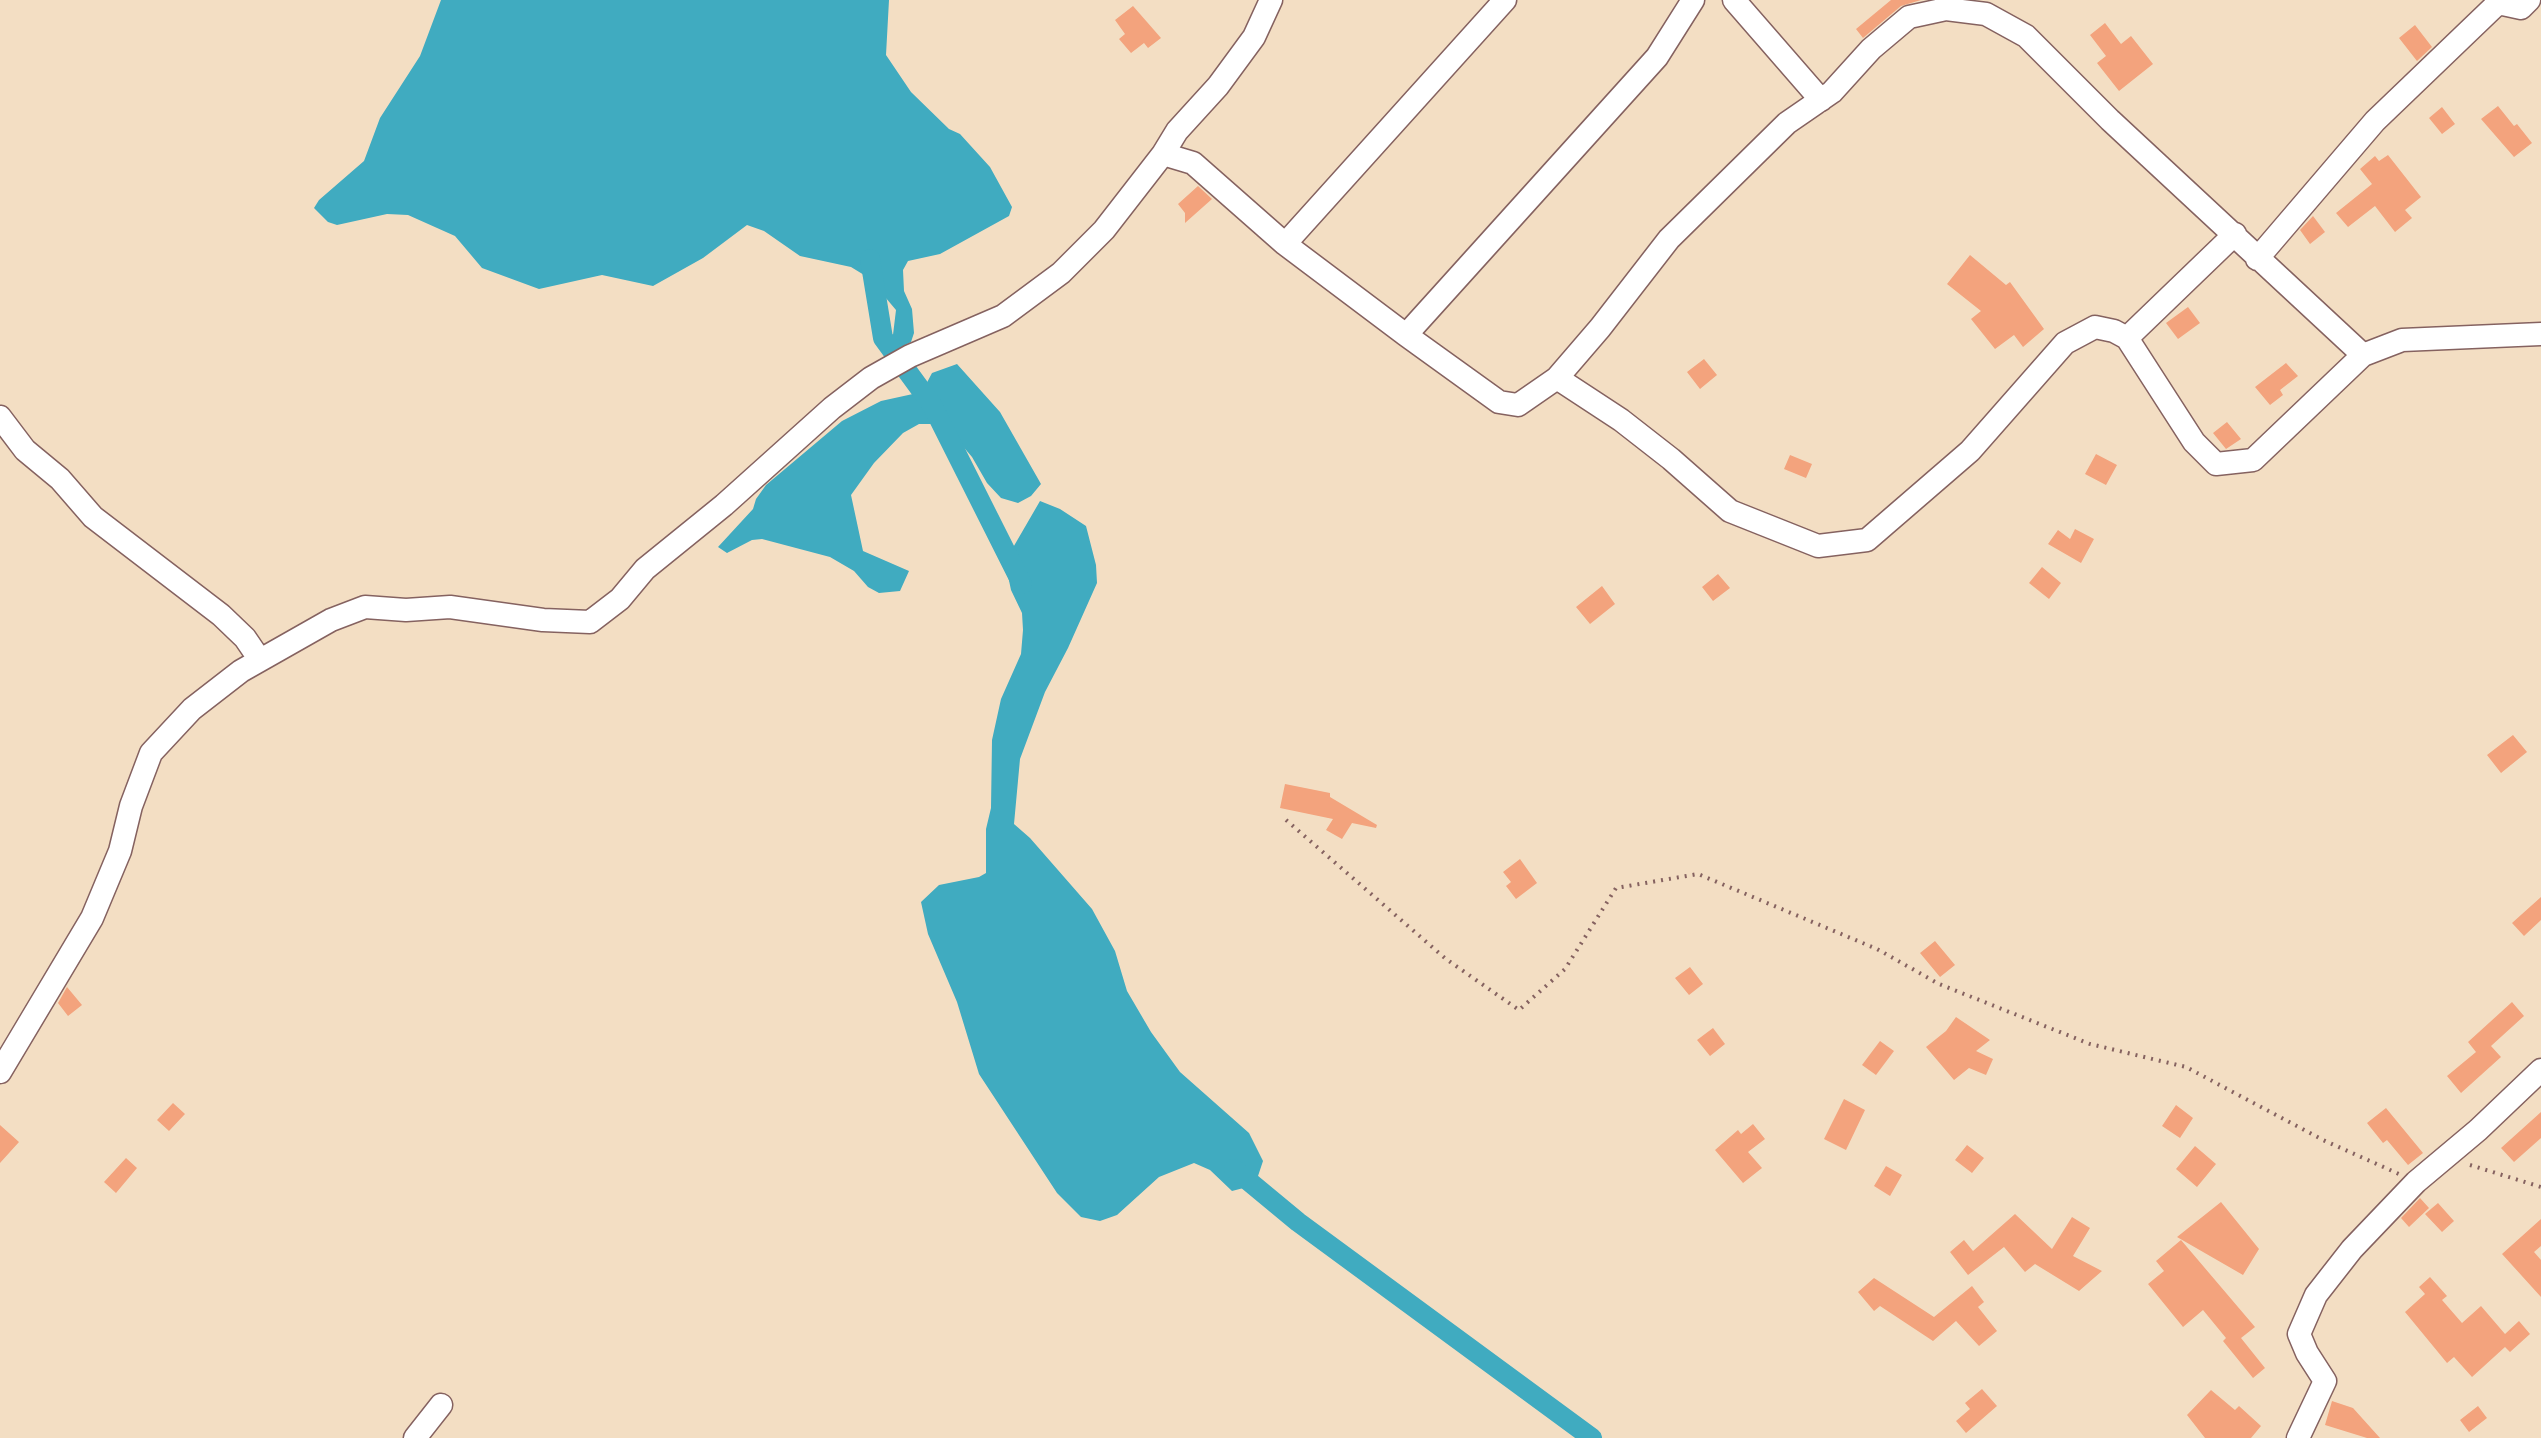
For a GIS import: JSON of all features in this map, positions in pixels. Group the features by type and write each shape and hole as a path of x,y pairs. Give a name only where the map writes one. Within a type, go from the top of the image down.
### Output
{"street":[{"path":"0,1072 92,918 120,851 131,806 151,753 192,709 241,671 331,620 365,607 406,610 450,607 543,620 590,622 620,599 645,569 871,378 910,356 1003,316 1061,273 1104,230 1177,131 1218,86 1254,37 1271,0"},
{"path":"1285,244 1505,0"},
{"path":"1406,335 1657,57 1693,0"},
{"path":"1734,0 1821,100"},
{"path":"2257,259 2375,121 2498,3 2521,8 2529,0"},
{"path":"1163,154 1193,163 1285,244 1406,335 1499,402 1518,405 1557,378 1669,239 1787,123 1832,92 1871,49 1909,17 1946,9 1986,14 2026,36 2110,120 2363,355"},
{"path":"2127,338 2235,234"},
{"path":"1557,378 1621,420 1730,511 1818,546 1867,540 1970,451 2065,343 2095,327 2127,338 2194,442 2216,464 2253,460 2363,355 2402,340 2541,334"},
{"path":"0,417 25,450 60,479 93,517 221,615 245,638 260,660"},
{"path":"2298,1438 2325,1381 2299,1334 2316,1295 2352,1249 2416,1182 2541,1070"},
{"path":"415,1438 441,1405"}],"path":[{"path":"1286,820 1446,959 1519,1010 1565,969 1616,888 1698,874 1877,949 1939,984 1980,1001 2090,1044 2186,1067 2323,1140 2416,1182"},
{"path":"2444,1158 2541,1187"}],"water":[{"path":"441,0 889,0 886,55 911,92 949,129 960,134 990,167 1012,207 1009,216 940,254 908,261 903,270 904,291 912,309 914,333 911,342 901,347 892,343 896,310 869,278 851,267 800,256 764,231 747,225 703,258 653,286 602,275 539,289 482,268 455,236 408,215 387,214 337,225 328,222 314,208 319,200 364,161 380,118 420,56"},
{"path":"957,364 1000,412 1041,484 1031,496 1018,503 1001,498 955,437 940,424 919,424 903,433 874,463 851,495 863,551 909,571 900,591 879,593 868,587 854,571 830,557 762,539 752,540 727,553 718,547 753,509 766,485 842,421 881,401 922,392 932,373"},
{"path":"1040,501 1060,509 1086,526 1096,565 1097,583 1045,692 1020,759 1014,824 1092,909 1115,951 1127,991 1180,1072 1249,1133 1263,1161 1255,1185 1232,1191 1210,1170 1194,1163 1159,1177 1117,1215 1100,1221 1081,1217 1057,1193 979,1074 957,1002 928,934 921,902 939,885 986,873 992,740 1001,699 1021,654 1023,630 1022,613 1011,590 1007,571 1011,551"}],"building":[{"path":"1891,0 1921,0 1901,6 1863,38 1856,29"},
{"path":"1133,6 1161,38 1148,48 1144,43 1131,53 1119,39 1125,34 1115,20"},
{"path":"2105,23 2121,44 2131,36 2153,64 2119,91 2097,63 2106,56 2090,35"},
{"path":"2415,25 2432,47 2417,61 2399,38"},
{"path":"2498,106 2532,143 2514,157 2481,119"},
{"path":"2442,107 2455,124 2442,134 2429,118"},
{"path":"2388,155 2421,197 2405,210 2412,218 2395,232 2375,206 2348,227 2336,213 2372,184 2360,169 2375,156 2379,161"},
{"path":"1198,186 1212,199 1185,223 1185,213 1178,204"},
{"path":"2313,216 2325,232 2310,244 2300,230"},
{"path":"1970,255 2006,285 2010,282 2044,329 2023,347 2014,335 1995,349 1971,319 1981,311 1947,284"},
{"path":"2188,307 2200,323 2178,339 2166,323"},
{"path":"1704,359 1717,375 1700,389 1687,372"},
{"path":"2286,363 2298,376 2280,390 2283,395 2270,405 2255,387"},
{"path":"2227,422 2241,439 2226,449 2213,433"},
{"path":"2096,454 2117,465 2106,485 2085,474"},
{"path":"1790,455 1812,464 1806,478 1784,469"},
{"path":"2075,529 2094,539 2081,563 2048,544 2058,530 2070,539"},
{"path":"2042,567 2061,583 2049,599 2029,583"},
{"path":"1718,574 1730,588 1713,601 1702,587"},
{"path":"1602,586 1615,604 1590,624 1576,607"},
{"path":"2513,735 2527,752 2501,773 2487,755"},
{"path":"1285,784 1330,793 1330,797 1377,825 1376,828 1352,823 1342,839 1326,830 1333,819 1280,808"},
{"path":"1520,859 1537,883 1516,899 1506,886 1511,882 1503,872"},
{"path":"2541,897 2541,920 2524,936 2512,923"},
{"path":"1935,941 1955,965 1940,977 1920,953"},
{"path":"1690,967 1703,984 1689,995 1675,978"},
{"path":"67,987 82,1005 68,1016 58,1003"},
{"path":"2512,1002 2524,1016 2491,1046 2501,1057 2461,1093 2447,1076 2476,1052 2468,1042"},
{"path":"1956,1017 1990,1040 1976,1051 1993,1059 1986,1075 1969,1068 1954,1080 1926,1047 1946,1031"},
{"path":"1713,1028 1725,1044 1710,1056 1697,1040"},
{"path":"1880,1041 1894,1051 1876,1075 1862,1065"},
{"path":"1844,1099 1865,1110 1846,1150 1824,1139"},
{"path":"173,1103 185,1114 169,1131 157,1120"},
{"path":"2176,1105 2193,1118 2180,1138 2162,1126"},
{"path":"2386,1108 2423,1153 2408,1165 2387,1140 2383,1143 2367,1123"},
{"path":"2541,1112 2541,1138 2514,1162 2501,1148"},
{"path":"1753,1124 1765,1139 1748,1152 1762,1168 1743,1183 1715,1150 1738,1130 1741,1134"},
{"path":"0,1125 19,1142 0,1163"},
{"path":"1967,1145 1984,1158 1972,1173 1955,1160"},
{"path":"2195,1146 2216,1164 2197,1187 2176,1169"},
{"path":"126,1158 137,1168 116,1193 104,1182"},
{"path":"1886,1166 1902,1175 1890,1196 1874,1186"},
{"path":"2420,1198 2429,1208 2409,1227 2401,1218"},
{"path":"2221,1202 2259,1249 2243,1275 2177,1237"},
{"path":"2438,1203 2454,1221 2442,1232 2425,1214"},
{"path":"2015,1214 2052,1249 2072,1217 2090,1228 2073,1256 2102,1271 2079,1291 2035,1264 2025,1272 2004,1247 1968,1275 1950,1252 1964,1240 1973,1251"},
{"path":"2541,1219 2541,1246 2534,1252 2541,1260 2541,1297 2502,1254"},
{"path":"2181,1240 2255,1327 2241,1338 2265,1368 2253,1378 2203,1310 2183,1327 2148,1284 2164,1271 2156,1261"},
{"path":"2430,1277 2447,1296 2442,1300 2462,1323 2481,1306 2505,1334 2519,1321 2530,1334 2510,1352 2505,1347 2472,1377 2454,1357 2447,1363 2405,1312 2425,1294 2419,1287"},
{"path":"1874,1278 1934,1317 1972,1286 1984,1302 1978,1307 1997,1331 1979,1346 1956,1321 1933,1341 1880,1306 1874,1311 1858,1292"},
{"path":"1982,1389 1997,1406 1966,1433 1956,1421 1970,1409 1965,1403"},
{"path":"2211,1390 2235,1410 2239,1406 2261,1426 2251,1438 2205,1438 2187,1415"},
{"path":"2332,1401 2353,1408 2380,1438 2367,1438 2325,1425"},
{"path":"2478,1406 2487,1418 2469,1432 2460,1420"}],"waterway":[{"path":"870,259 883,338 932,405 1022,584"},
{"path":"1234,1169 1298,1222 1592,1438"}]}
